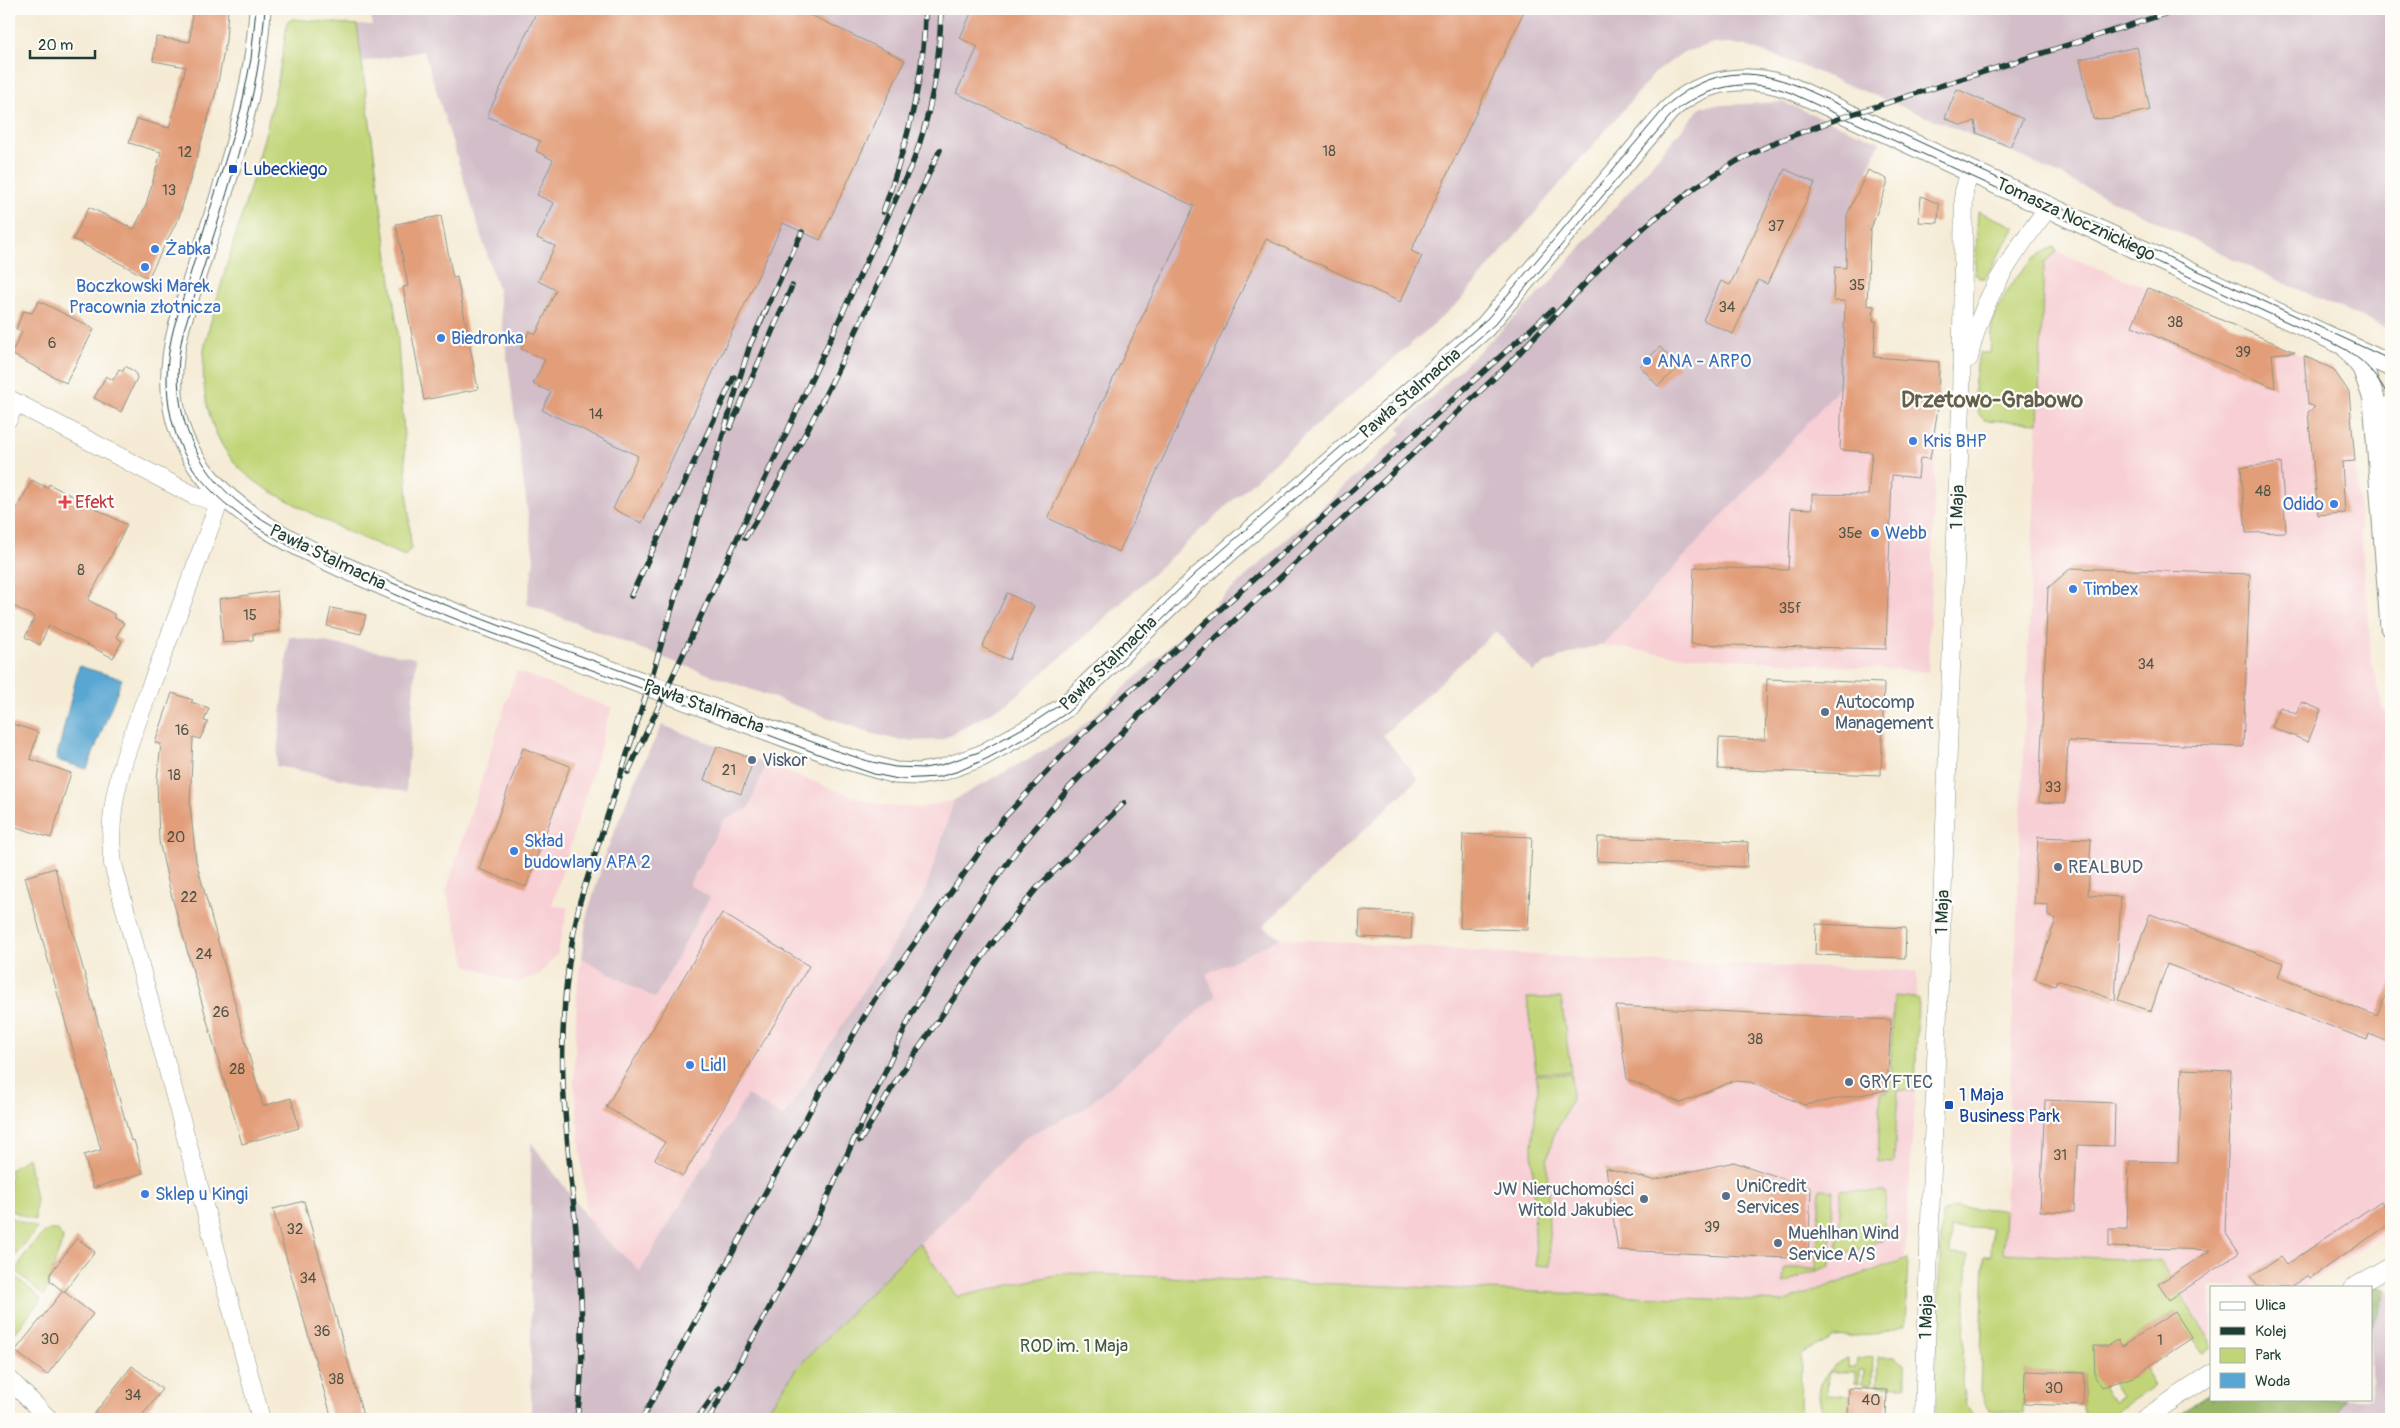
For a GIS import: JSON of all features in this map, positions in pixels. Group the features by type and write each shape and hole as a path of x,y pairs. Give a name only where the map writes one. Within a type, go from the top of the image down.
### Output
{"street":[{"name":"Pawła Stalmacha","path":"260,9 257,49 249,96 180,327 172,371 174,406 182,436 201,470 222,494 255,520 287,539 434,606 866,766 907,774 942,770 981,756 1041,723 1071,702 1199,577 1474,337 1504,307 1673,107 1692,93 1716,83 1741,79 1758,80"},
{"name":"Tomasza Nocznickiego","path":"1758,80 1799,92 2391,366"},
{"name":"1 Maja","path":"1924,1419 1960,405 1964,197 1970,171"},
{"name":"1 Maja","path":"1960,405 1973,340 1986,302 2049,207"},
{"path":"2342,342 2356,357 2368,378 2374,399 2391,627"},
{"path":"2378,440 2384,416 2391,404"},
{"path":"10,406 193,495 210,500 222,494"},
{"path":"222,494 125,756 113,802 110,844 113,864 262,1419"},
{"path":"2356,1286 2391,1266"},
{"path":"2144,1419 2210,1375"},
{"path":"9,1379 49,1419"}],"shaded area":[{"path":"372,9 2391,9 2391,330 2275,279 2008,150 1802,66 1743,45 1714,43 1682,53 1654,74 1457,304 1281,456 1082,639 1008,703 941,740 902,741 874,734 680,664 527,604 534,560 498,290 424,51 362,62 357,25 372,25"},
{"path":"1783,102 1880,142 1847,215 1842,384 1602,645 1579,650 1546,663 1533,672 1496,631 1383,735 1418,779 1263,926 1281,938 1206,974 1216,996 1084,1109 1025,1137 796,1369 769,1419 531,1419 531,1142 598,1232 640,1271 747,1095 784,1117 924,895 954,800 1075,733 1402,433 1398,429 1548,285 1702,106"},
{"path":"2057,252 2148,288 2333,369 2349,392 2372,664 2382,707 2391,721 2391,1228 2304,1286 2210,1286 2210,1339 2159,1261 2003,1253 2044,263"},
{"path":"1842,384 1938,390 1928,672 1672,655 1602,645"},
{"path":"289,636 416,658 406,792 276,766"},
{"name":"Skład budowlany APA 2","path":"516,671 612,708 552,905 568,908 557,955 540,974 516,983 467,965 446,892"},
{"path":"662,725 766,764 749,808 724,820 689,885 710,897 655,998 581,958 587,915 607,850 633,784"},
{"path":"766,764 865,801 885,806 919,808 954,800 924,895 784,1117 747,1095 640,1271 598,1232 587,1218 574,1082 577,990 581,958 655,997 710,897 689,885 724,820 749,808"},
{"path":"1281,938 1612,960 1917,971 1915,1093 1905,1258 1783,1302 1064,1273 957,1297 919,1243 1025,1137 1084,1109 1215,996 1205,974"},
{"path":"2386,1291 2391,1297 2391,1419 2336,1419 2344,1400 2372,1400 2372,1326"}],"green space":[{"path":"293,19 357,25 397,326 411,548 405,556 319,517 252,479 238,466 218,437 207,403 203,367 204,349 214,308 262,146 281,64 287,22"},
{"path":"1978,211 2015,227 1985,278 1979,278 1975,273"},
{"path":"2054,247 2057,252 2044,263 2038,423 1984,420 1976,406 1974,389 1979,353 1990,353 1993,322 2002,300 2016,278 2034,259"},
{"path":"1894,996 1918,1000 1915,1091 1898,1090 1894,1163 1878,1162 1878,1157 1881,1093 1889,1091"},
{"path":"1527,998 1561,998 1571,1072 1536,1073"},
{"path":"1571,1074 1572,1099 1553,1137 1547,1161 1550,1266 1536,1265 1532,1146 1538,1088 1536,1075"},
{"path":"28,1157 36,1199 35,1220 9,1210 9,1178 12,1175 9,1171"},
{"path":"1820,1189 1833,1190 1830,1266 1783,1283 1784,1268 1816,1268"},
{"path":"1841,1190 1886,1192 1883,1240 1837,1256"},
{"path":"1956,1207 2005,1210 2003,1253 2159,1261 2210,1339 2210,1349 2203,1354 2174,1312 2129,1342 2155,1385 2108,1417 2083,1416 2084,1373 2025,1371 2024,1413 1990,1410 1983,1400 1980,1390 1984,1256 1991,1256 1992,1229 1951,1227 1950,1254 1968,1255 1962,1385 1966,1405 1978,1419 1936,1419 1935,1374 1942,1213","holes":["2111,1382 2121,1398 2113,1403 2103,1387"]},
{"path":"9,1217 37,1228 11,1261 9,1253"},
{"path":"50,1230 58,1230 63,1239 44,1296 15,1270 35,1242"},
{"name":"ROD im. 1 Maja","path":"919,1243 957,1297 1064,1273 1783,1302 1908,1258 1905,1325 1873,1335 1833,1337 1801,1355 1800,1419 762,1419 796,1369"},
{"path":"13,1274 41,1299 9,1341 9,1283"},
{"path":"2377,1287 2386,1291 2372,1326 2372,1290"},
{"path":"1873,1357 1872,1384 1863,1384 1864,1370 1859,1370 1859,1384 1855,1383 1855,1372 1828,1372 1839,1362 1848,1359 1848,1367 1856,1367 1857,1359"},
{"path":"1878,1357 1894,1357 1905,1364 1905,1386 1877,1385"},
{"path":"1828,1372 1827,1395 1849,1396 1848,1419 1828,1418 1822,1410 1819,1392"},
{"path":"2210,1394 2210,1400 2344,1400 2336,1419 2170,1419"}],"water":[{"path":"79,666 122,679 87,769 56,760"}],"building":[{"path":"192,9 228,9 226,40 217,88 179,217 148,278 73,239 89,207 134,229 146,205 161,152 129,143 137,119 169,128 186,67 153,61 156,37 190,42"},
{"path":"538,9 798,9 905,60 820,240 783,223 642,523 613,509 638,456 542,410 551,392 533,384 545,360 521,349 529,331 536,334 556,290 538,281 555,246 537,238 554,203 537,195 553,160 536,151 540,141 487,116"},
{"path":"973,9 1525,9 1411,251 1422,256 1400,302 1266,239 1119,552 1048,518 1194,206 956,93 978,47 960,38"},
{"path":"2137,47 2150,110 2112,118 2093,119 2080,59"},
{"path":"1957,89 2023,119 2010,147 1977,133 1975,121 1962,126 1945,118"},
{"path":"1785,169 1815,183 1767,284 1758,280 1733,334 1703,320 1721,281 1730,285"},
{"path":"1868,170 1887,179 1887,185 1870,231 1867,305 1874,306 1873,321 1876,321 1874,357 1939,362 1938,408 1930,459 1920,458 1918,478 1892,475 1886,649 1691,644 1694,567 1788,570 1791,508 1812,509 1812,494 1868,495 1872,452 1840,450 1845,301 1833,301 1835,267 1846,268 1847,215"},
{"path":"1921,196 1939,204 1938,223 1919,222"},
{"name":"Biedronka","path":"441,216 453,278 457,277 478,389 424,400 403,287 408,286 396,224"},
{"path":"2148,288 2295,352 2272,354 2275,388 2132,326"},
{"path":"39,301 94,329 66,383 11,354 22,332 16,329 23,311 32,313"},
{"path":"1660,347 1679,367 1658,386 1640,366"},
{"path":"2304,356 2333,369 2349,392 2355,461 2342,462 2345,513 2318,515 2308,412 2315,407 2308,404"},
{"path":"125,366 135,372 137,378 121,412 94,398 106,376 113,380 119,369 123,371"},
{"path":"2281,463 2286,532 2246,533 2241,467"},
{"path":"32,480 47,488 49,484 127,525 88,600 114,614 115,618 124,623 116,637 122,641 113,658 49,625 40,645 25,637 35,617 9,604 9,523"},
{"path":"2071,568 2250,574 2243,747 2068,741 2065,803 2039,802 2048,588"},
{"path":"277,591 280,631 253,634 253,640 223,643 219,599"},
{"path":"1007,593 1034,606 1009,660 982,647"},
{"path":"331,608 366,615 361,634 327,626"},
{"name":"Autocomp Management","path":"1767,679 1884,683 1881,775 1718,769 1719,738 1765,740"},
{"path":"172,693 209,708 204,721 208,722 200,739 193,737 190,805 196,861 263,1106 291,1098 299,1128 242,1144 170,890 159,841 157,779 161,744 155,743"},
{"path":"2302,702 2321,710 2308,742 2272,727 2280,707 2296,714"},
{"path":"9,723 38,732 30,759 71,773 51,838 10,825"},
{"path":"717,746 754,759 741,794 704,780"},
{"path":"523,748 570,766 526,887 479,869"},
{"path":"1463,834 1532,837 1528,930 1460,928"},
{"path":"1598,837 1748,842 1747,867 1597,861"},
{"path":"2038,837 2091,839 2088,895 2121,897 2115,1000 2057,980 2055,986 2035,979 2056,919 2048,916 2048,905 2034,904"},
{"path":"55,868 131,1141 134,1140 143,1173 93,1188 84,1155 101,1150 25,877"},
{"path":"1360,911 1412,913 1411,939 1359,937"},
{"name":"Lidl","path":"722,913 809,966 683,1176 655,1159 665,1142 606,1107"},
{"path":"2150,914 2283,963 2278,977 2377,1016 2391,982 2391,1043 2369,1034 2367,1040 2167,964 2151,1011 2118,1000"},
{"path":"1816,924 1906,928 1905,958 1815,955"},
{"path":"1616,1006 1891,1020 1887,1090 1804,1105 1750,1082 1733,1081 1681,1103 1627,1079"},
{"path":"2182,1069 2231,1071 2225,1232 2239,1253 2169,1300 2158,1284 2211,1250 2109,1247 2109,1229 2127,1229 2129,1161 2178,1162"},
{"path":"2045,1100 2115,1103 2114,1146 2077,1145 2074,1212 2040,1211"},
{"path":"1734,1162 1811,1188 1808,1259 1618,1250 1606,1168 1653,1180"},
{"path":"304,1201 364,1419 332,1419 281,1239 273,1209"},
{"path":"2381,1201 2391,1216 2391,1223 2310,1278 2308,1275 2292,1286 2257,1286 2251,1276 2280,1257 2286,1265"},
{"path":"77,1238 95,1252 64,1292 50,1281 50,1274"},
{"path":"63,1291 93,1314 47,1375 15,1351"},
{"path":"2175,1312 2192,1338 2133,1377 2102,1387 2095,1377 2094,1346 2108,1346 2118,1340 2122,1346"},
{"path":"132,1366 162,1389 153,1402 139,1419 90,1419"},
{"path":"2025,1371 2084,1373 2083,1406 2024,1404"},
{"path":"1849,1388 1887,1390 1886,1419 1848,1419"}],"tram line":[{"path":"256,9 251,59 241,109 174,327 167,367 169,407 173,426 189,463 201,479 231,509 266,533 304,553 391,593 515,642 842,763 874,774 898,779 939,777 959,771 1044,728 1068,712 1202,581 1495,324 1671,115 1684,105 1712,91 1743,85 1759,85 1791,93 2337,345 2354,355 2376,376 2391,402"},
{"path":"265,9 260,50 244,132 221,213 183,333 180,353 179,393 187,430 195,448 217,482 242,505 270,524 299,540 405,589 834,750 895,767 924,768 941,765 979,752 1034,722 1061,704 1195,574 1488,318 1668,104 1700,83 1716,78 1732,74 1748,74 1765,76 1801,87 2391,360"}],"railway":[{"path":"883,212 913,112 922,61 925,9"},
{"path":"628,772 913,162 920,143 934,87 941,9"},
{"path":"709,1419 818,1218 912,1013 974,909 1017,850 1069,788 1191,661 1507,366 1612,255 1654,219 1696,187 1737,161 1778,141 1843,117 2180,9"},
{"path":"745,538 773,492 825,396 940,150"},
{"path":"763,316 802,232"},
{"path":"730,428 792,286"},
{"path":"577,1419 581,1377 581,1293 563,1082 564,1014 568,968 580,901 649,686 750,345 766,310"},
{"path":"642,1419 824,1085 874,1000 1003,819 1082,734 1552,310"},
{"path":"631,596 734,377"},
{"path":"860,1141 898,1078 991,945 1037,888 1124,803"},
{"path":"697,1419 719,1388"}],"place":[{"name":"Lubeckiego","path":"233,169"},
{"name":"Żabka","path":"155,249"},
{"name":"Boczkowski Marek. Pracownia złotnicza","path":"145,267"},
{"name":"Biedronka","path":"441,338"},
{"name":"ANA - ARPO","path":"1647,361"},
{"name":"Kris BHP","path":"1913,441"},
{"name":"Efekt","path":"65,502"},
{"name":"Odido","path":"2334,504"},
{"name":"Webb","path":"1875,533"},
{"name":"Timbex","path":"2073,589"},
{"name":"Autocomp Management","path":"1825,712"},
{"name":"Viskor","path":"752,760"},
{"name":"Skład budowlany APA 2","path":"514,851"},
{"name":"REALBUD","path":"2058,867"},
{"name":"Lidl","path":"690,1065"},
{"name":"GRYFTEC","path":"1849,1082"},
{"name":"1 Maja Business Park","path":"1949,1105"},
{"name":"Sklep u Kingi","path":"145,1194"},
{"name":"UniCredit Services","path":"1726,1196"},
{"name":"JW Nieruchomości Witold Jakubiec","path":"1644,1199"},
{"name":"Muehlhan Wind Service A/S","path":"1778,1243"}],"district":[{"name":"Drzetowo-Grabowo","path":"1992,399"}]}
